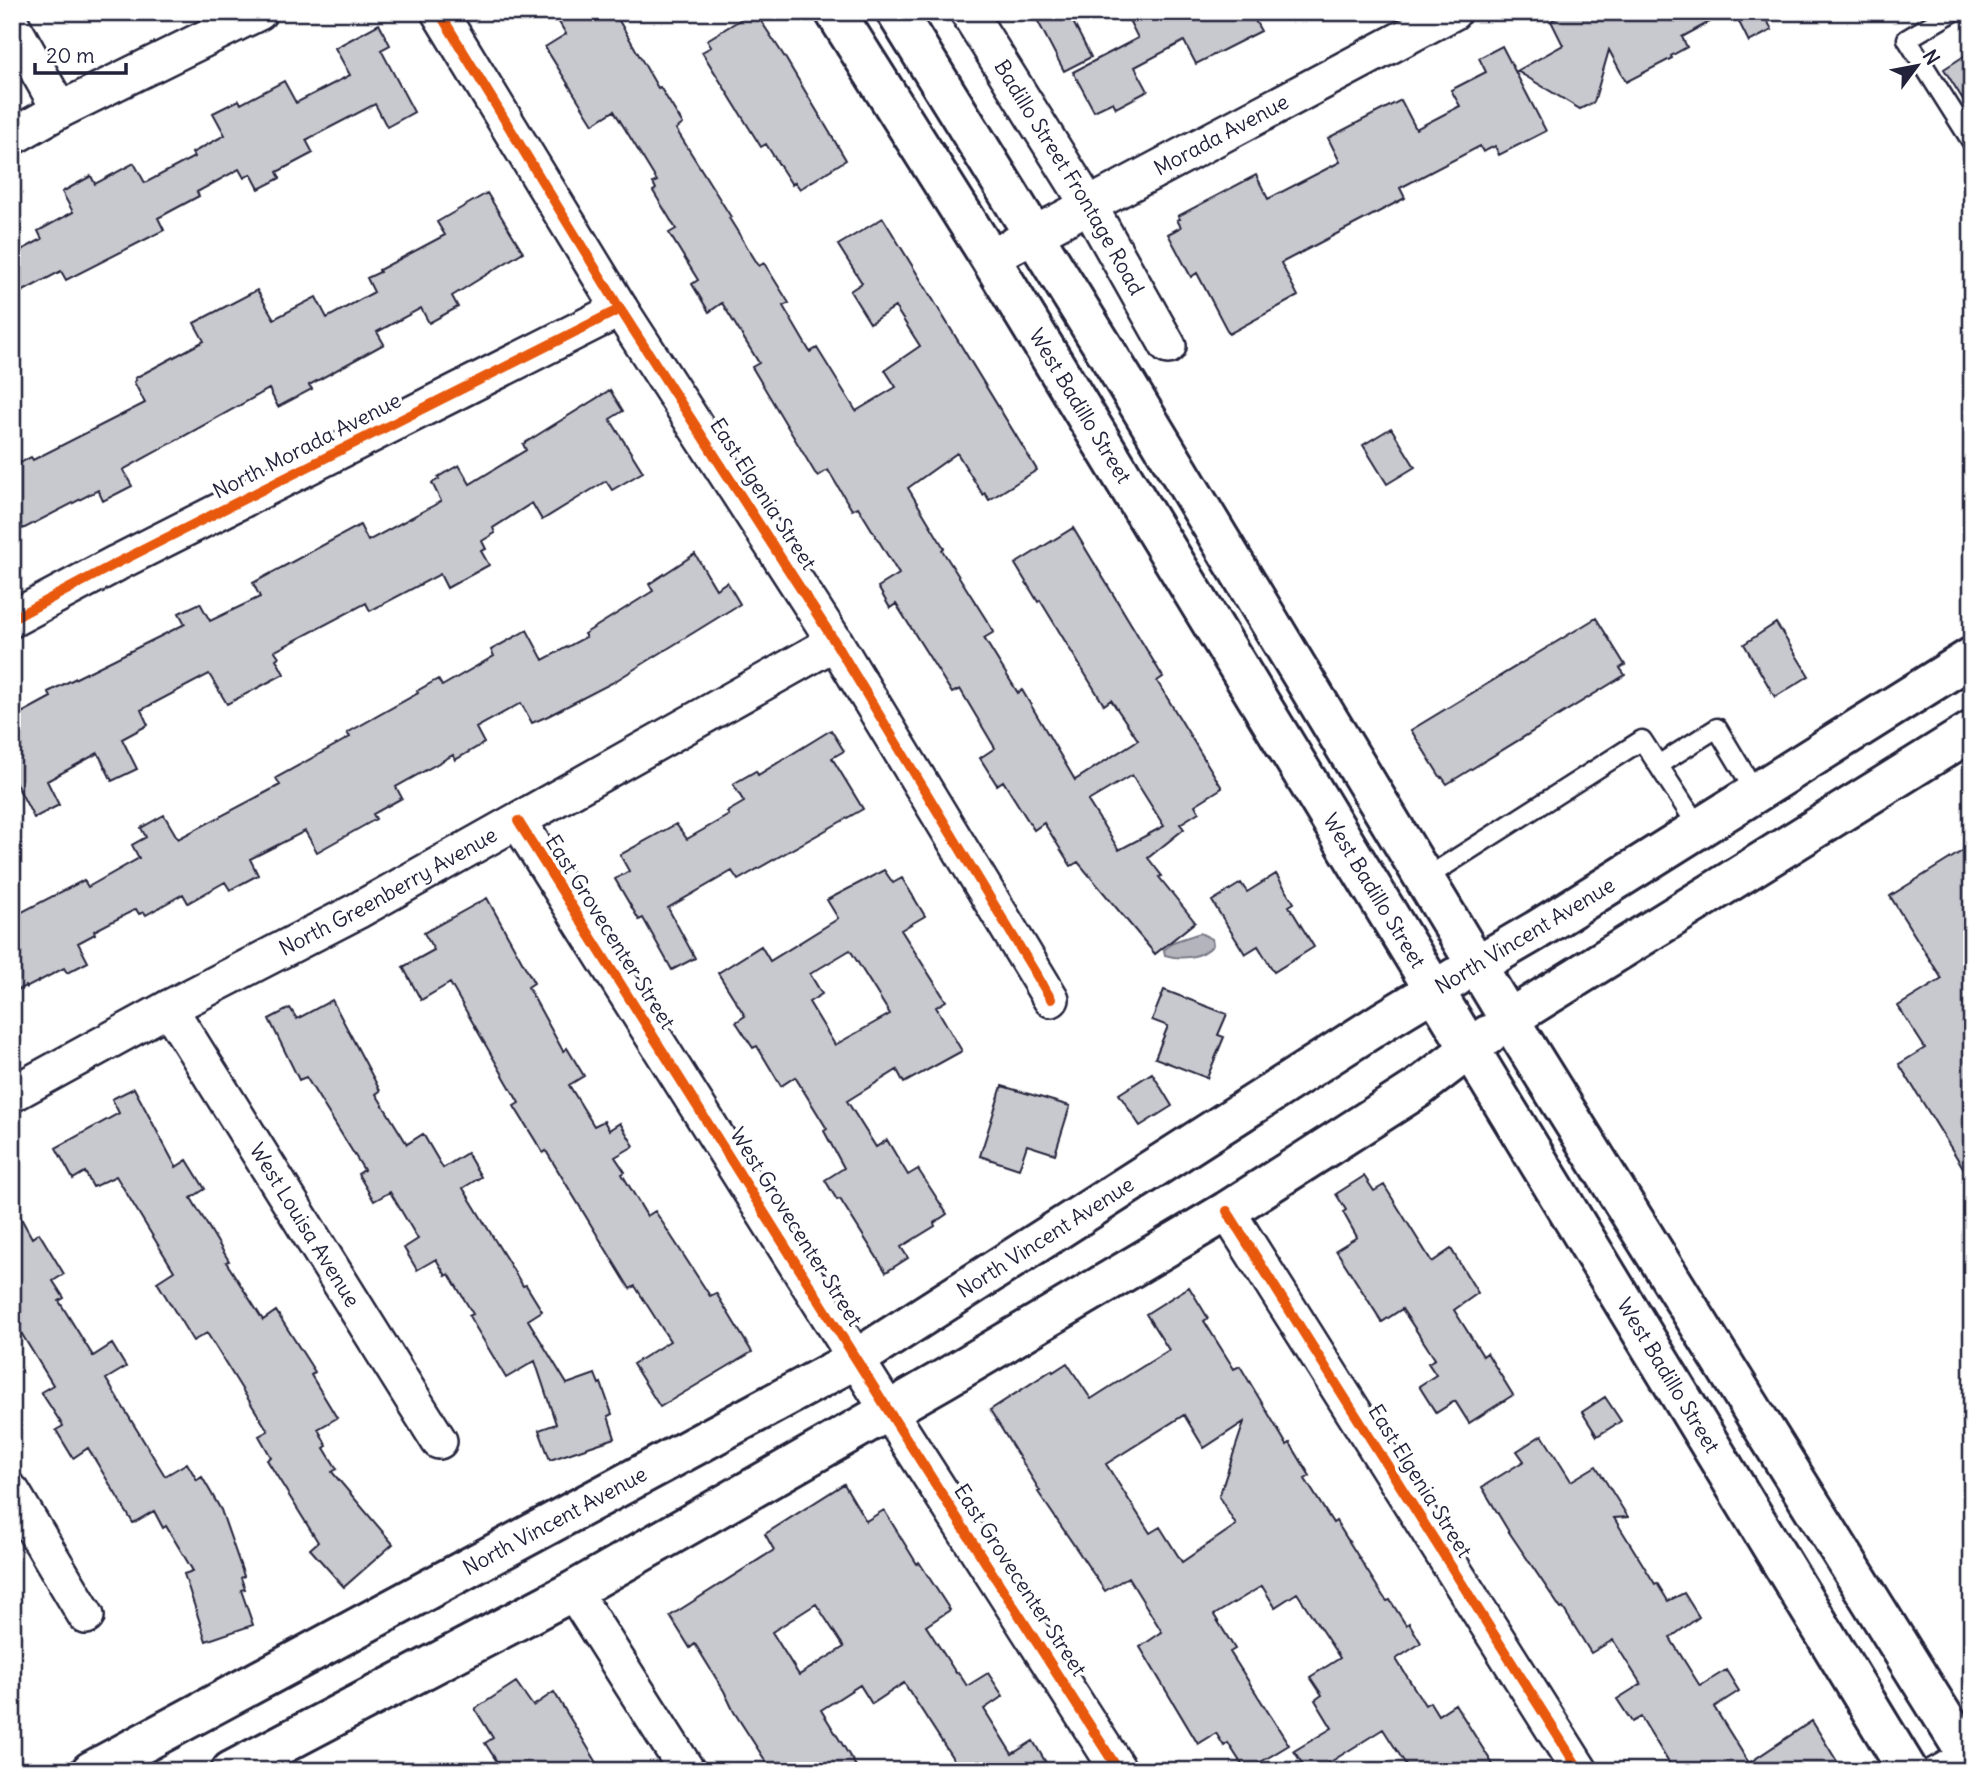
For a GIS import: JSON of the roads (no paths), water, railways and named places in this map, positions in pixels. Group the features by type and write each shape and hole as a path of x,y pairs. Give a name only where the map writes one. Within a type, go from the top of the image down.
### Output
{"main road":[{"name":"West Badillo Street","path":"835,12 990,258 1908,1771"},
{"path":"896,12 1125,382 1509,1019 1969,1753"},
{"name":"North Vincent Avenue","path":"91,1771 856,1359 1433,991 1538,930 1972,657"},
{"path":"231,1771 573,1591 944,1379 1227,1212 1418,1089 1509,1019 1972,731"}],"street":[{"path":"12,137 60,110 259,12"},
{"name":"East Elgenia Street","path":"439,12 620,309 835,642 1051,999"},
{"name":"Badillo Street Frontage Road","path":"968,12 1088,204 1168,346"},
{"name":"Morada Avenue","path":"990,258 1454,12"},
{"path":"12,25 60,110"},
{"name":"North Morada Avenue","path":"12,620 117,563 620,309"},
{"name":"North Greenberry Avenue","path":"12,1094 169,1008 357,911 835,642"},
{"name":"East Grovecenter Street","path":"518,821 670,1064"},
{"name":"West Louisa Avenue","path":"169,1008 439,1441"},
{"name":"West Grovecenter Street","path":"670,1064 888,1410"},
{"name":"East Elgenia Street","path":"1227,1212 1580,1771"},
{"name":"East Grovecenter Street","path":"888,1410 1119,1771"},
{"path":"12,1492 86,1616"},
{"path":"573,1591 687,1771"}],"lane":[{"path":"1953,12 1907,39 1972,142"},
{"path":"1658,765 1717,728 1756,793"},
{"path":"1424,879 1642,740 1699,828"},
{"path":"1927,1771 1969,1753"}]}
